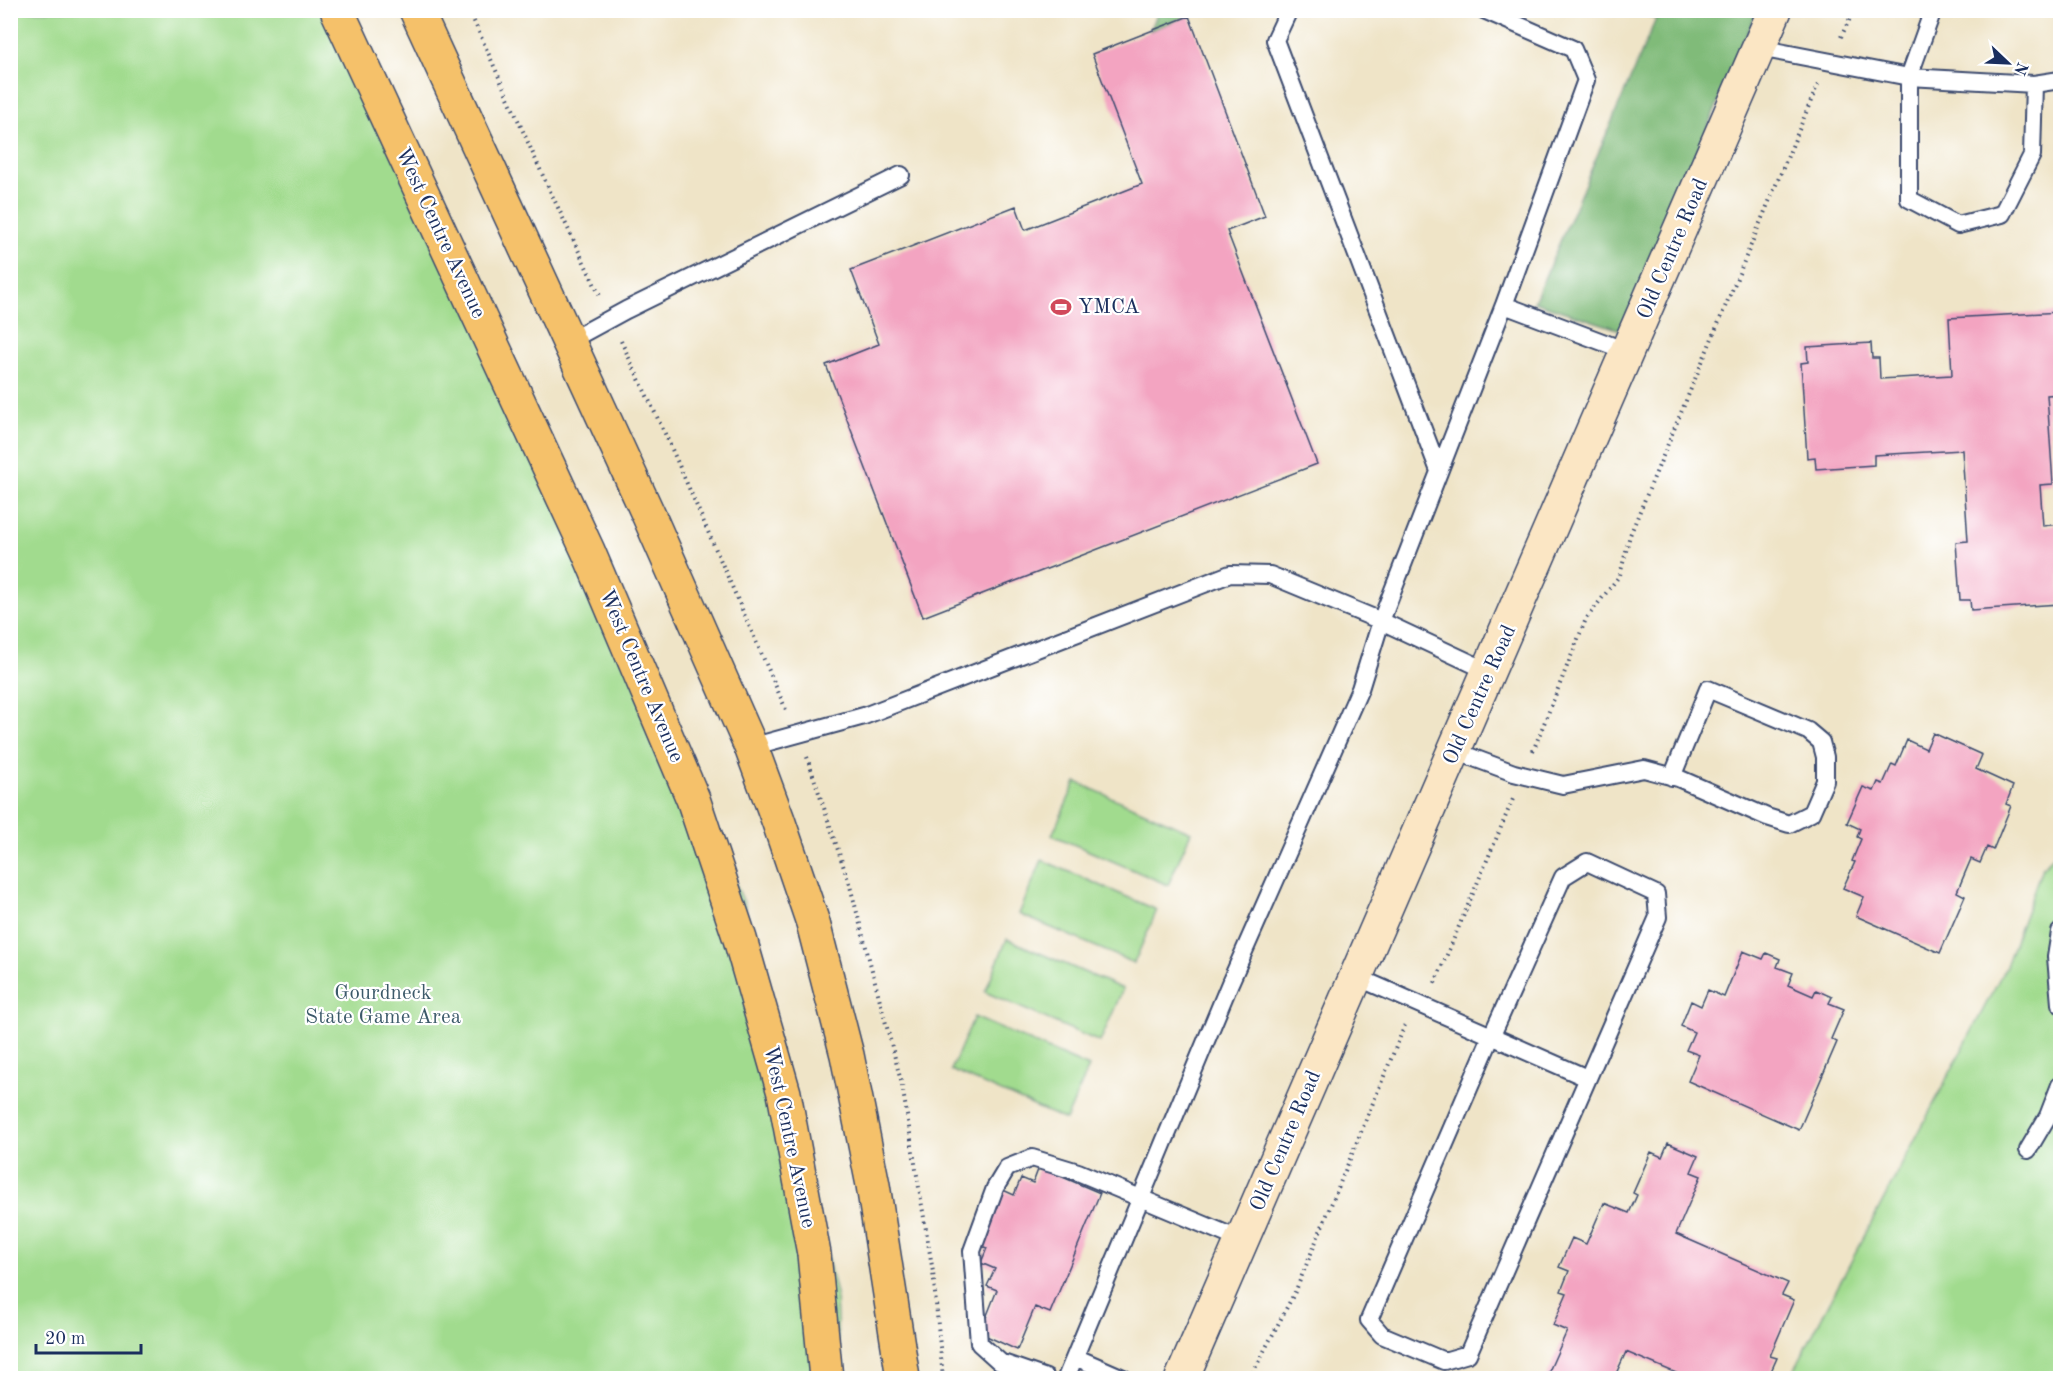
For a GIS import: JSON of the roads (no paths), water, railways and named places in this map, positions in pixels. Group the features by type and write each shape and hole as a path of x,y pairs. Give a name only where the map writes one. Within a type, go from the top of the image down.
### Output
{"main road":[{"name":"West Centre Avenue","path":"337,10 588,551 693,799 740,939 784,1093 814,1254 826,1378"},
{"path":"416,10 649,516 751,747 778,820 813,923 847,1055 873,1185 903,1378"}],"street":[{"name":"Old Centre Road","path":"1182,1378 1629,352 1775,10"}],"lane":[{"path":"1289,10 1275,40 1439,471"},
{"path":"1066,1378 1230,983 1360,689 1380,621 1504,305 1586,80 1573,49 1484,10"},
{"path":"1932,10 1910,77 1908,199 1958,225 2002,214 2032,155 2034,84"},
{"path":"1759,48 1910,77 2034,84 2061,80"},
{"path":"568,341 626,310 901,175"},
{"path":"1504,305 1629,352"},
{"path":"751,747 864,716 1230,574 1270,575 1380,621 1490,672"},
{"path":"1455,751 1523,775 1563,785 1644,769 1672,777 1789,824 1810,813 1825,781 1825,757 1821,742 1808,731 1708,689 1672,777"},
{"path":"1587,862 1656,894 1658,917 1587,1078 1468,1354 1444,1361 1382,1335 1369,1320 1492,1035 1563,878 1587,862"},
{"path":"2061,932 2056,957 2061,1004"},
{"path":"1357,977 1587,1078"},
{"path":"2028,1150 2048,1116 2061,1085"},
{"path":"1046,1378 1000,1362 979,1343 972,1251 995,1188 1007,1168 1032,1158 1078,1172 1243,1241"},
{"path":"1075,1357 1123,1378"}],"place":[{"name":"YMCA","path":"1061,307"}],"park label":[{"name":"Gourdneck State Game Area","path":"383,1005"}]}
